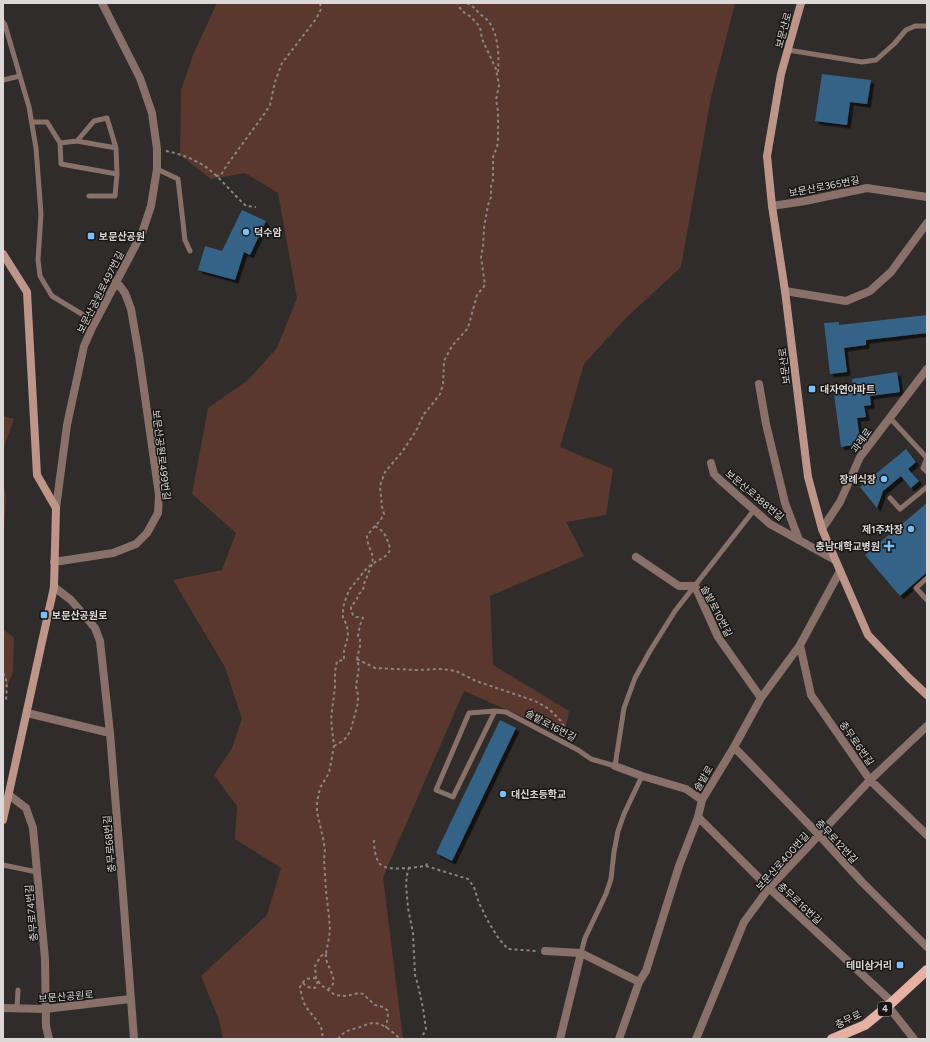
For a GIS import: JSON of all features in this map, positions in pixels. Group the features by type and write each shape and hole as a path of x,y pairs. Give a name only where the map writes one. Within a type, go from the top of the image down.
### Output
{"main road":[{"name":"보문산로","path":"801,3 781,74 767,156 772,206 785,291 808,477 822,529 868,635 927,695"},
{"path":"3,254 27,292 37,475 56,508 54,587 3,820"},
{"name":"충무로","path":"835,1038 865,1025 927,970"}],"street":[{"name":"보문산공원로497번길","path":"56,508 69,418 84,346 116,281 142,233 151,206 157,170 157,149 152,113 140,78 102,3"},
{"name":"보문산로365번길","path":"772,206 805,201 867,188 927,196"},
{"path":"785,291 846,301 870,291 891,272 927,223"},
{"name":"보문산공원로499번길","path":"54,562 113,553 136,544 147,533 158,513 159,495 131,309 125,293 116,281"},
{"name":"과례로","path":"822,529 840,502 860,456 927,369"},
{"path":"759,384 766,424 785,503 799,540"},
{"name":"보문산로388번길","path":"711,463 714,474 770,524 835,560"},
{"name":"솔밭로10번길","path":"636,557 679,586 695,586 718,637 761,698"},
{"name":"솔밭로","path":"619,1039 639,982 646,971 679,866 698,817 702,800 761,698 800,645 840,571"},
{"name":"충무로68번길","path":"54,587 70,600 95,628 100,641 110,733 134,1039"},
{"name":"충무로6번길","path":"800,645 811,695 870,780 927,834"},
{"path":"27,713 110,733"},
{"name":"보문산로400번길","path":"696,1039 744,922 769,888 870,780 927,726"},
{"name":"충무로12번길","path":"734,747 862,882 927,947"},
{"name":"솔밭로16번길","path":"615,766 686,789 702,800"},
{"name":"충무로74번길","path":"9,795 26,808 33,828 45,959 45,1009 46,1026 49,1039"},
{"name":"충무로16번길","path":"698,817 769,888 890,1004 914,1039"},
{"path":"545,951 581,953 639,982"},
{"path":"560,1039 581,953"},
{"name":"보문산공원로","path":"3,1008 45,1009 130,999"}],"lane":[{"path":"3,22 29,107 36,148 40,214 38,260 40,276 52,296 95,322"},
{"path":"788,50 862,62 876,60 894,44 906,30 915,26 927,26"},
{"path":"3,80 20,76"},
{"path":"77,141 94,121 107,118 116,148 117,174 115,196 89,196"},
{"path":"32,122 47,122 60,143 61,164 117,174"},
{"path":"60,143 77,141 116,148"},
{"path":"157,170 178,179 185,240 190,251"},
{"path":"890,418 927,458 923,468 927,472"},
{"path":"890,498 900,509 927,487"},
{"path":"615,766 624,708 635,678 675,611 754,510"},
{"path":"927,578 916,588 927,600"},
{"name":"솔밭로16번길","path":"495,711 453,797 436,790 469,713 495,711 506,712 578,750 591,759 615,766"},
{"path":"581,953 585,938 606,894 611,879 618,831 624,814 642,776"},
{"path":"3,865 37,872"},
{"path":"17,1008 18,990"}],"path":[{"path":"216,176 221,175 270,105 275,82 282,63 316,19 321,9 320,3"},
{"path":"334,746 347,737 351,729 358,703 356,687 359,667 357,659 360,638 358,636 363,618 353,615 351,607 362,590 372,564 372,557 367,536 384,514 380,486 385,472 402,452 416,431 424,414 440,394 443,385 444,361 452,346 468,328 477,295 485,285 481,257 484,228 491,197 493,157 498,140 498,111 496,100 499,85 496,70 482,39 480,27 471,17 462,11 457,3"},
{"path":"468,3 476,8 480,14 486,18 493,30 497,42 499,66 498,78"},
{"path":"157,149 173,152 198,162 211,171 246,206 256,207"},
{"path":"327,990 331,988 333,976 326,960 330,931 324,859 325,850 317,812 317,802 320,788 329,773 334,746 331,719 335,687 335,672 337,661 344,660 344,651 348,636 347,626 343,617 344,601 349,590 367,568 388,554 390,550 385,535 375,526"},
{"path":"357,659 375,668 416,670 442,669 456,671 476,681 535,701 549,709 561,722 578,750"},
{"path":"3,674 7,682 6,702"},
{"path":"374,840 377,857 380,864 383,866 389,868 426,866 468,879 474,887 479,903 489,923 499,939 508,949 545,951"},
{"path":"426,866 428,861"},
{"path":"409,868 406,885 408,908 413,933 415,975 423,1008 426,1029 422,1039"},
{"path":"326,953 321,956 315,966 316,978 318,981 327,990 335,995 346,996 359,993 363,994 375,1005 383,1007 387,1010 388,1017 386,1028"},
{"path":"316,978 308,978 300,987 304,1004 320,1025 324,1033 322,1039"},
{"path":"303,983 307,987 314,988 318,981"},
{"path":"338,1039 348,1030 374,1023 391,1030 400,1039"}],"shaded area":[{"path":"216,3 735,3 711,97 681,267 625,319 584,364 560,447 613,469 606,515 566,522 584,556 490,596 493,665 569,711 564,735 464,691 383,877 403,1039 223,1039 219,1020 201,976 267,915 281,868 235,839 237,806 214,775 232,748 242,719 225,667 173,580 222,570 236,533 192,494 208,408 248,380 277,348 297,298 278,193 245,173 211,179 180,155 181,90 193,55"},
{"path":"3,416 14,419 3,449"},
{"path":"3,479 6,497 3,531"},
{"path":"3,629 14,638 13,672 3,697"}],"building":[{"path":"822,74 871,80 867,104 850,102 847,125 815,121"},
{"path":"242,210 266,221 250,255 244,252 235,280 198,270 205,246 222,251"},
{"path":"927,315 927,333 866,340 866,345 844,348 847,372 830,374 824,323 839,322 839,325"},
{"path":"897,372 900,392 870,396 871,405 864,406 866,417 857,418 860,439 857,441 858,444 841,447 834,394 854,391 852,379"},
{"name":"장례식장","path":"906,449 916,462 908,469 919,481 911,488 901,476 883,491 877,508 860,487"},
{"name":"제1주차장","path":"927,503 927,572 900,596 865,555"},
{"path":"500,720 516,728 452,861 436,853"}],"place":[{"name":"덕수암","path":"246,232"},
{"name":"보문산공원","path":"91,236"},
{"name":"대자연아파트","path":"812,389"},
{"name":"장례식장","path":"884,479"},
{"name":"제1주차장","path":"911,529"},
{"name":"충남대학교병원","path":"889,546"},
{"name":"보문산공원로","path":"44,615"},
{"name":"대신초등학교","path":"503,794"},
{"name":"테미삼거리","path":"900,965"}]}
